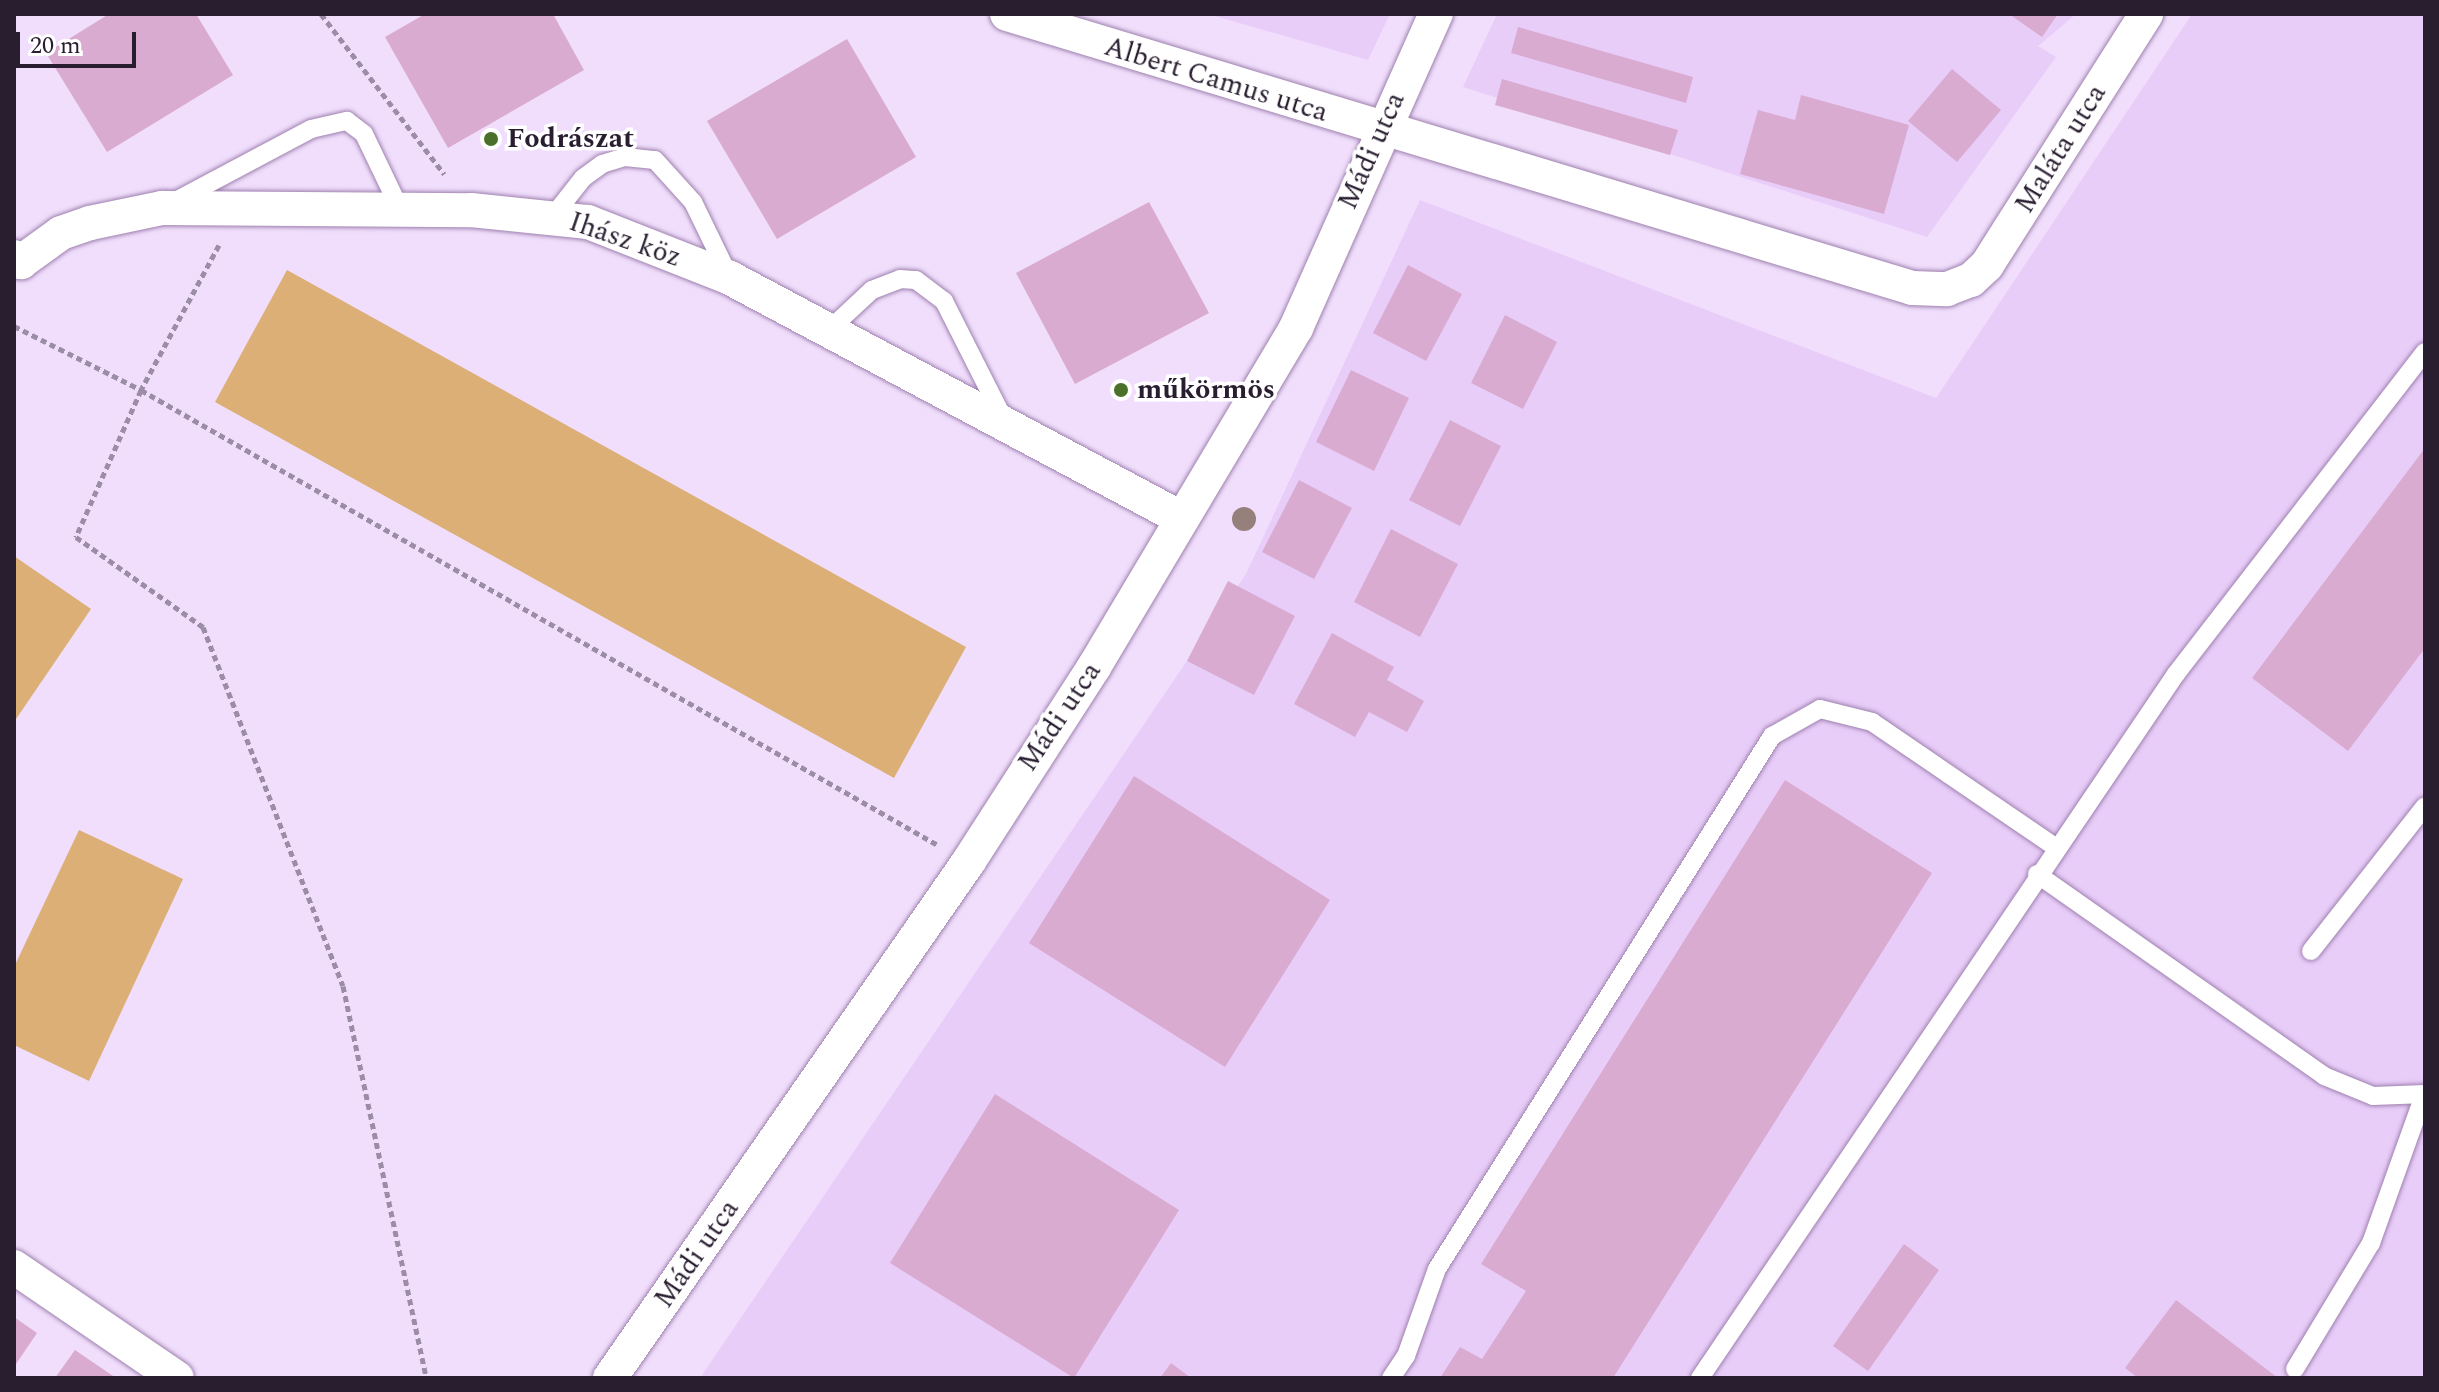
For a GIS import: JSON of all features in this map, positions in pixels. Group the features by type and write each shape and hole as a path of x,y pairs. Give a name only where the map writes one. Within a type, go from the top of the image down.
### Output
{"street":[{"name":"Albert Camus utca","path":"1007,14 1380,131 1912,288 1947,289 1971,280"},
{"name":"Mádi utca","path":"610,1378 969,861 1094,667 1296,328 1380,131 1436,14"},
{"name":"Maláta utca","path":"1971,280 1987,265 2146,14"},
{"name":"Ihász köz","path":"16,264 61,233 121,212 162,208 471,210 588,222 730,278 1181,518"},
{"path":"14,1267 177,1378"}],"lane":[{"path":"162,208 311,129 347,121 364,134 400,209"},
{"path":"553,216 583,178 602,164 625,157 655,160 693,202 730,278"},
{"path":"830,329 872,290 900,279 916,280 944,301 1007,426"},
{"path":"1700,1378 2055,847 2176,674 2425,352"},
{"path":"1391,1378 1406,1356 1437,1269 1772,736 1820,709 1872,722 2055,847"},
{"path":"2311,951 2425,806"},
{"path":"2037,874 2324,1076 2373,1096 2424,1094 2371,1243 2295,1369"}],"path":[{"path":"321,14 471,210"},
{"path":"239,209 141,390 76,537 203,627 343,986 426,1378"},
{"path":"14,326 141,390 969,861"}],"shaded area":[{"path":"1208,14 1390,14 1368,60"},
{"path":"1497,14 2076,14 2038,46 2056,57 1927,237 1463,87"},
{"path":"2192,14 2425,14 2425,1378 700,1378 1246,574 1420,200 1936,398"},
{"path":"287,270 966,647 894,778 215,402"},
{"path":"14,556 91,609 14,722"},
{"path":"79,830 183,879 89,1081 14,1045 14,967"}],"building":[{"path":"109,14 196,14 233,75 107,152 46,53"},
{"path":"425,14 553,14 584,70 448,148 385,37"},
{"path":"2009,14 2058,14 2042,37"},
{"path":"1518,27 1693,77 1686,103 1511,53"},
{"path":"847,39 916,157 777,239 707,121"},
{"path":"1952,69 2001,110 1957,162 1908,121"},
{"path":"1502,79 1678,130 1670,155 1495,105"},
{"path":"1801,95 1909,125 1884,214 1740,174 1758,110 1795,120"},
{"path":"1149,202 1209,313 1075,384 1016,273"},
{"path":"1408,265 1462,294 1426,361 1373,333"},
{"path":"1505,315 1557,342 1523,409 1471,383"},
{"path":"1351,370 1409,398 1374,471 1316,442"},
{"path":"1450,420 1501,446 1460,526 1409,500"},
{"path":"2425,448 2425,648 2348,751 2252,678"},
{"path":"1299,480 1352,508 1314,579 1262,552"},
{"path":"1391,529 1458,564 1420,637 1354,602"},
{"path":"1228,581 1295,616 1254,695 1187,661"},
{"path":"1332,633 1394,667 1387,680 1424,701 1407,732 1369,712 1355,737 1294,704"},
{"path":"1134,776 1330,900 1225,1067 1029,943"},
{"path":"1785,780 1932,873 1613,1378 1440,1378 1460,1347 1482,1359 1526,1291 1481,1264"},
{"path":"995,1094 1179,1210 1074,1378 890,1263"},
{"path":"1904,1244 1939,1270 1868,1371 1833,1346"},
{"path":"2176,1300 2278,1378 2138,1378 2125,1368"},
{"path":"14,1317 37,1333 14,1367"},
{"path":"75,1350 116,1378 55,1378"},
{"path":"1171,1363 1191,1378 1160,1378"}],"place":[{"name":"Fodrászat","path":"491,139"},
{"name":"műkörmös","path":"1121,390"}]}
